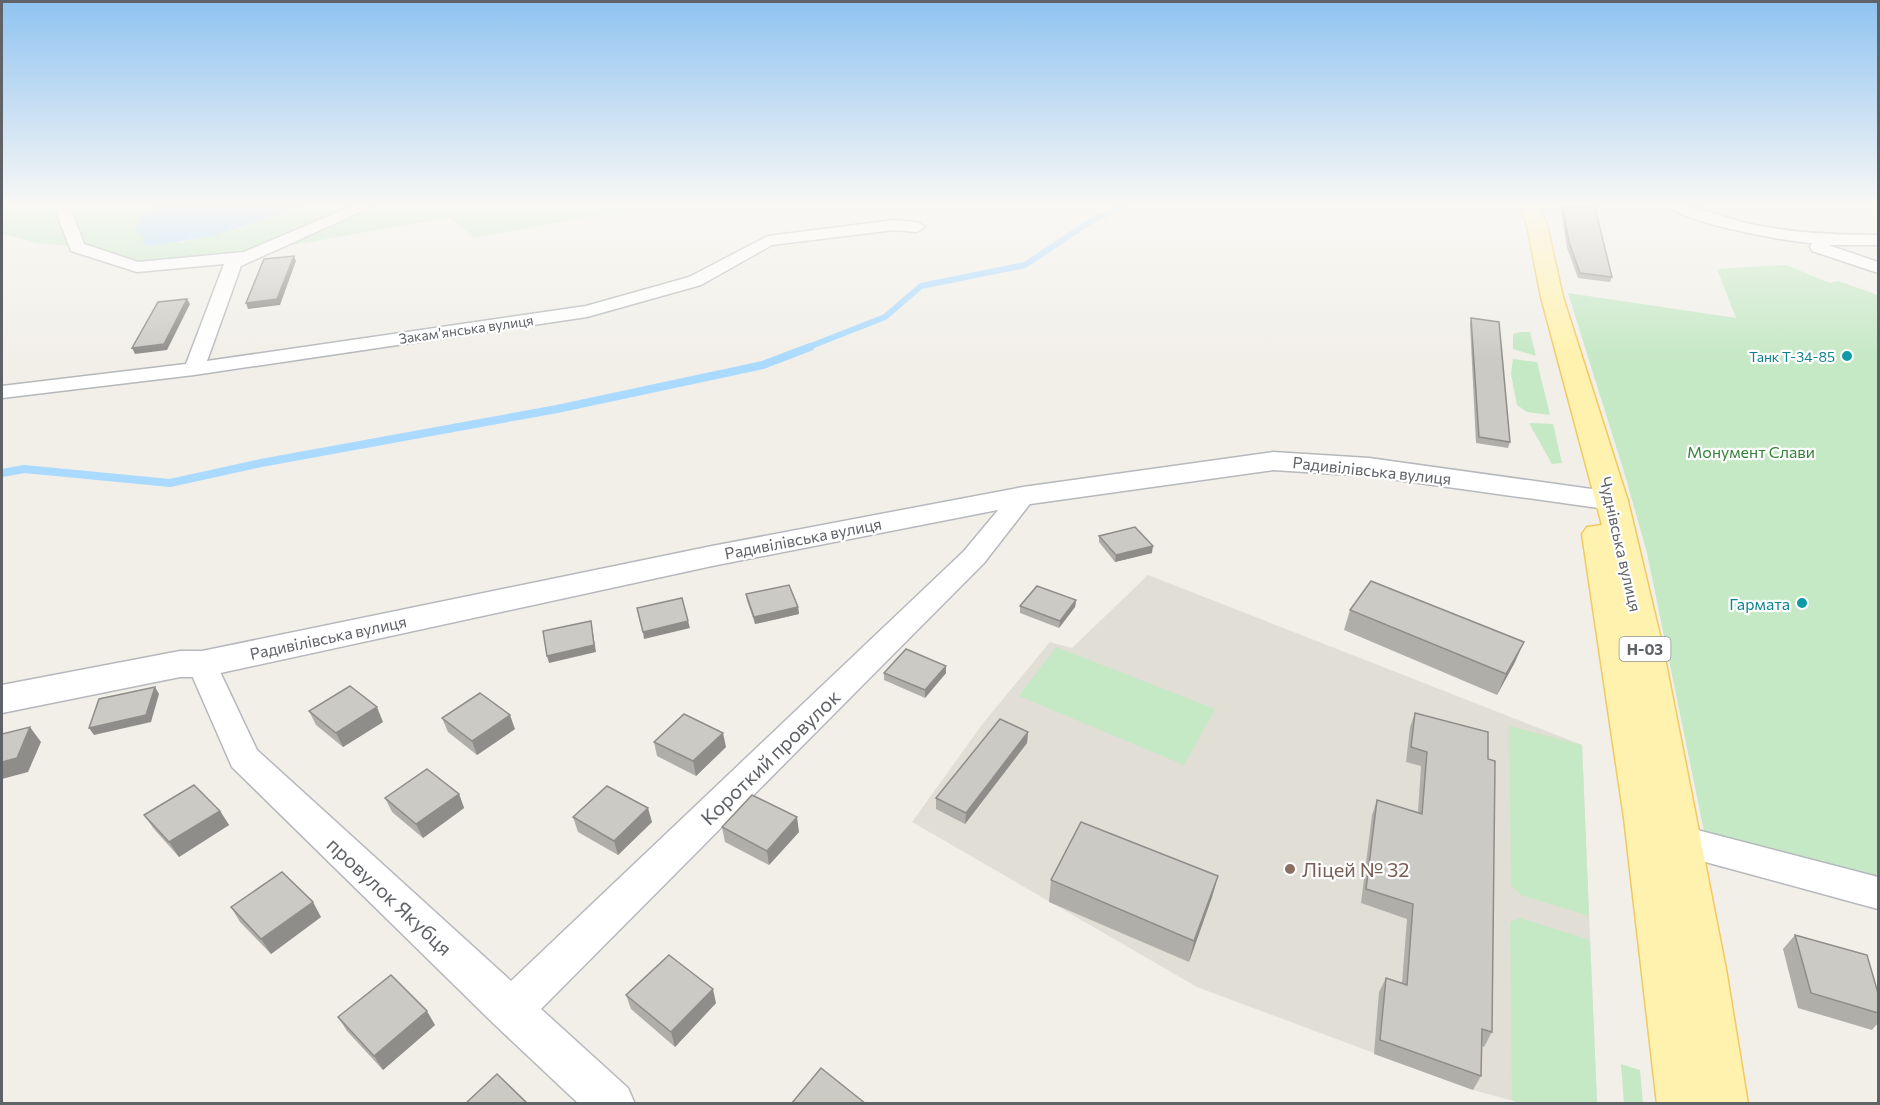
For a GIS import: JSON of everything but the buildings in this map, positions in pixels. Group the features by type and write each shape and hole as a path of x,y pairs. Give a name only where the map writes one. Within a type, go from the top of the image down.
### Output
{"main road":[{"name":"Чуднівська вулиця","path":"1530,256 1538,296 1602,499 1645,648 1701,969 1720,1104"},
{"name":"Чуднівська вулиця","path":"1543,256 1602,499 1618,646 1668,959 1685,1104"}],"street":[{"path":"100,256 137,267 248,257"},
{"path":"194,369 233,263 251,256"},
{"name":"Закамʼянська вулиця","path":"2,392 194,369 587,311 695,282 742,256"},
{"path":"1838,256 1878,268"},
{"name":"Радивілівська вулиця","path":"2,699 180,664 202,664 712,556 1023,496 1273,461 1369,467 1602,499"},
{"name":"Короткий провулок","path":"510,1011 974,557 1023,496"},
{"name":"провулок Якубця","path":"202,664 244,758 510,1011 612,1104"},
{"path":"1678,840 1878,893"}],"shaded area":[{"name":"Ліцей № 32","path":"1148,575 1582,745 1597,1103 1521,1103 1473,1090 1197,987 912,822 984,722 1050,642 1072,648"}],"green space":[{"path":"103,256 223,256 137,267"},
{"name":"Монумент Слави","path":"1786,265 1830,283 1838,281 1878,295 1878,909 1711,865 1647,553 1568,293 1736,318 1717,269"},
{"path":"1530,332 1536,356 1513,349 1513,334"},
{"path":"1513,359 1537,362 1550,415 1527,412 1517,405 1511,374"},
{"path":"1529,423 1553,424 1562,463 1552,464"},
{"path":"1056,647 1215,709 1184,765 1019,696"},
{"path":"1509,726 1582,745 1589,916 1521,895 1511,885"},
{"path":"1520,918 1590,940 1597,1103 1521,1104 1512,1100 1510,922"},
{"path":"1621,1064 1640,1070 1643,1103 1624,1103"}],"waterway":[{"path":"806,348 885,317 921,286 1025,265 1039,256"},
{"path":"2,473 24,469 170,483 261,463 557,409 763,365 810,347"}],"place":[{"name":"Танк Т-34-85","path":"1847,356"},
{"name":"Гармата","path":"1802,603"},
{"name":"Ліцей № 32","path":"1290,869"}]}
